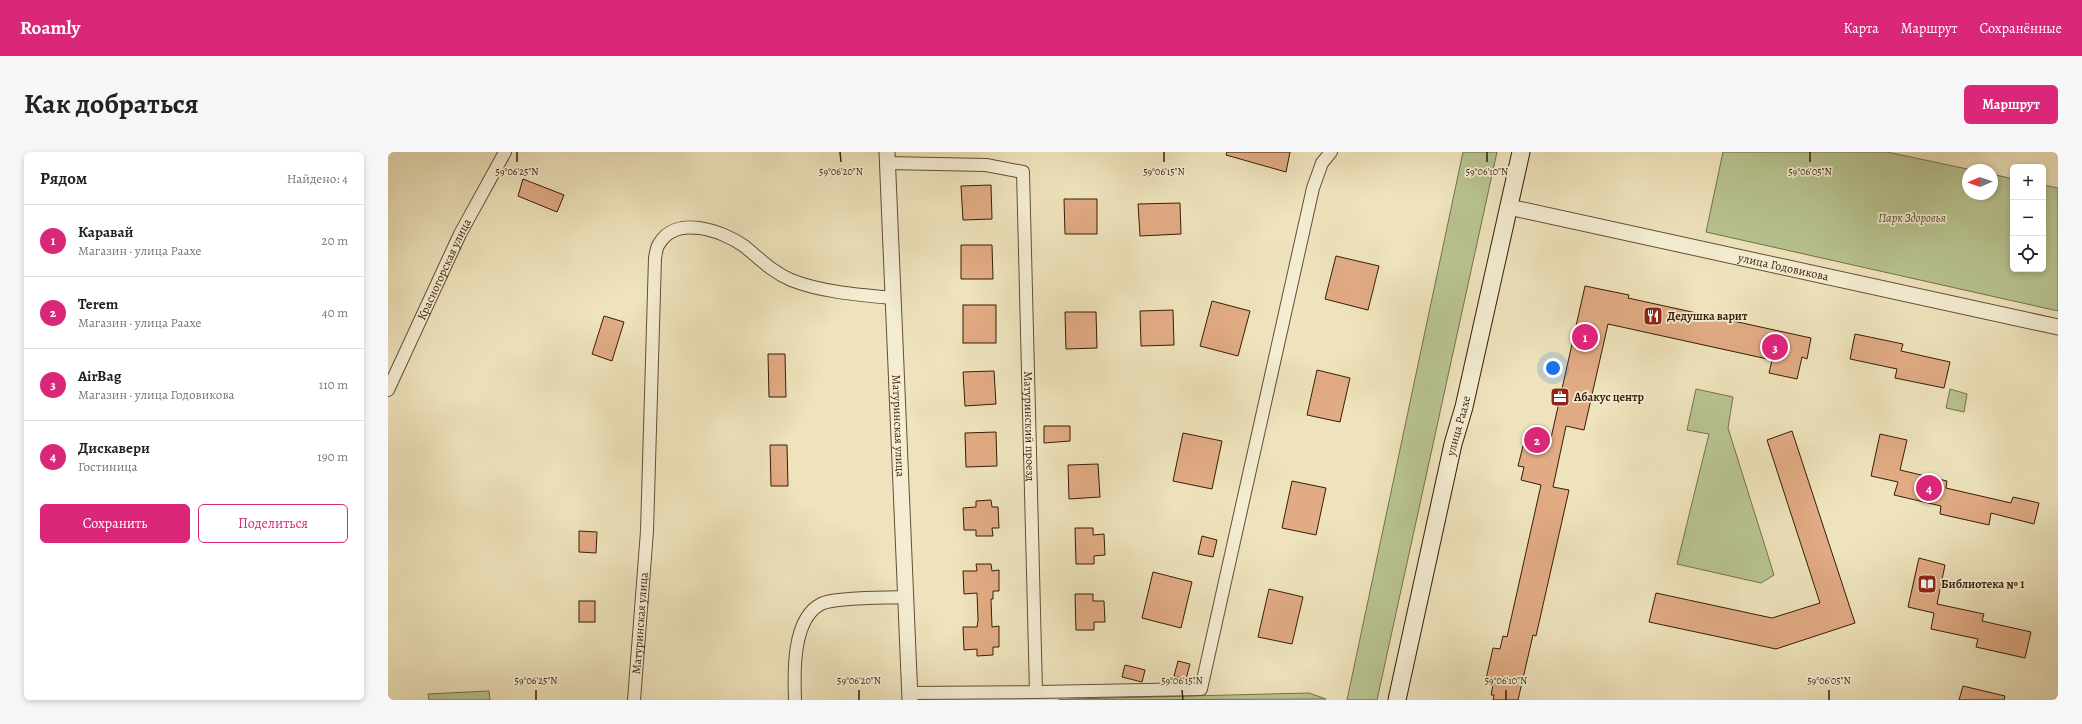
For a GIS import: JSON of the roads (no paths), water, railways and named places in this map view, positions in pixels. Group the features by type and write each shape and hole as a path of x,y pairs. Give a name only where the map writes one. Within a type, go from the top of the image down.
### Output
{"main road":[{"name":"улица Раахе","path":"1397,700 1453,444 1464,407 1521,152"}],"street":[{"name":"Красногорская улица","path":"388,390 460,234 505,152"},
{"path":"909,697 1036,692 1201,690 1313,188 1322,164 1330,152"},
{"name":"Матуринский проезд","path":"887,158 986,165 1023,172 1036,692"},
{"name":"Матуринская улица","path":"887,158 909,697"},
{"name":"улица Годовикова","path":"1509,207 2058,327"},
{"name":"Матуринская улица","path":"634,700 647,531 655,258 659,244 670,232 683,228 703,229 722,234 743,246 765,264 792,280 845,294 893,298"},
{"path":"795,700 794,678 800,632 806,619 814,609 829,601 905,597"}],"place":[{"name":"Дедушка варит","path":"1653,316"},
{"name":"Каравай","path":"1585,337"},
{"name":"AirBag","path":"1775,347"},
{"name":"Абакус центр","path":"1560,397"},
{"name":"Terem","path":"1537,440"},
{"name":"Дискавери","path":"1929,488"},
{"name":"Библиотека № 1","path":"1927,584"}],"park label":[{"name":"Парк Здоровья","path":"1912,218"}]}
